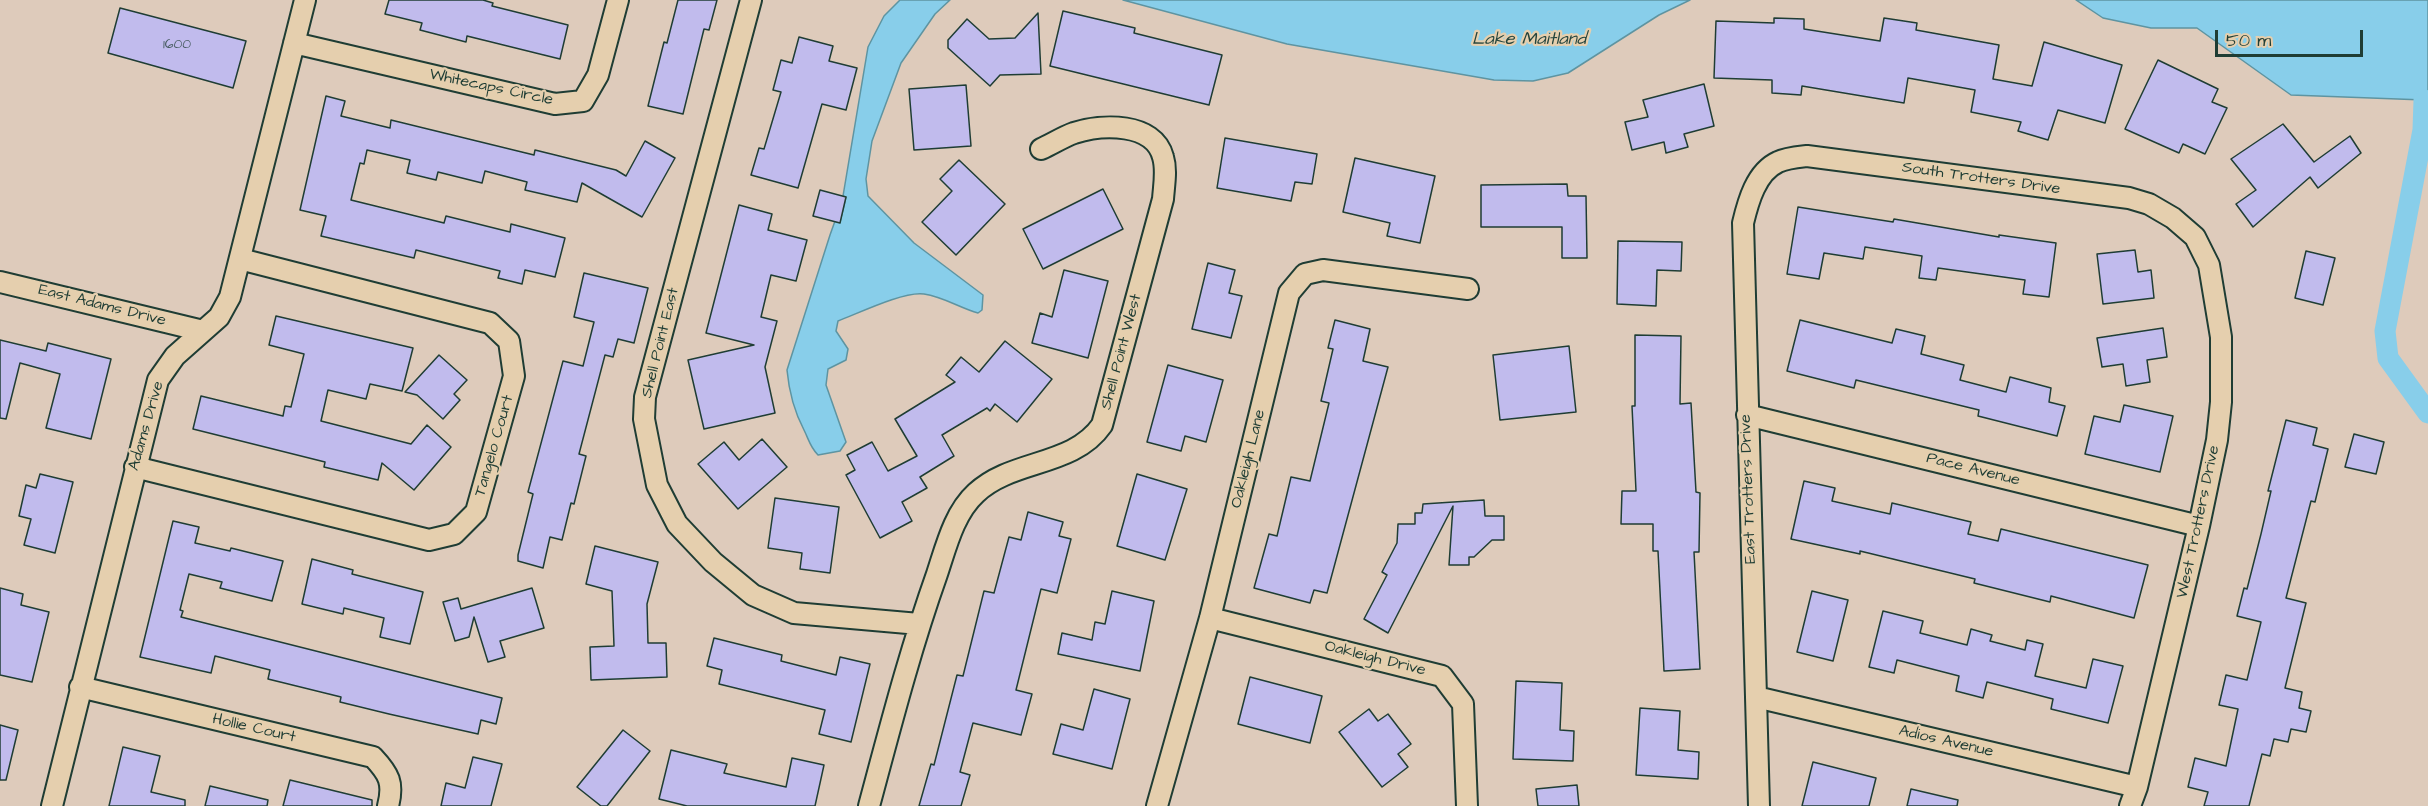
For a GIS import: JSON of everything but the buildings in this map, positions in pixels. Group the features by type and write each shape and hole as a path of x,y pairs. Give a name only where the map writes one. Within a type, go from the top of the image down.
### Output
{"street":[{"name":"Adams Drive","path":"52,806 158,380 175,356 219,317 230,297 305,0"},
{"name":"Whitecaps Circle","path":"294,43 555,104 583,101 598,75 618,0"},
{"name":"Shell Point East","path":"751,0 645,397 644,419 647,441 657,485 677,524 713,562 753,595 794,613 919,624"},
{"name":"Shell Point West","path":"869,806 919,624 954,524 975,493 1004,474 1075,450 1094,436 1102,425 1163,199 1165,166 1163,155 1155,142 1135,130 1104,128 1075,133 1041,149"},
{"name":"South Trotters Drive","path":"1762,177 1778,162 1807,156 2129,198 2149,204 2173,218 2195,237"},
{"name":"East Trotters Drive","path":"1759,806 1743,223 1750,196 1762,177"},
{"name":"West Trotters Drive","path":"2130,806 2137,787 2217,440 2221,402 2221,337 2210,265 2195,237"},
{"name":"Tangelo Court","path":"135,467 429,540 454,534 476,512 514,376 509,341 490,323 240,259"},
{"name":"Oakleigh Lane","path":"1157,806 1210,618 1289,293 1305,274 1323,270 1468,289"},
{"name":"East Adams Drive","path":"0,282 203,331"},
{"name":"Pace Avenue","path":"1747,415 2199,526"},
{"name":"Oakleigh Drive","path":"1210,618 1442,676 1463,704 1467,806"},
{"name":"Hollie Court","path":"80,687 374,757 387,772 392,791 388,806"},
{"name":"Adios Avenue","path":"1756,697 2137,787"}],"water":[{"path":"900,0 950,0 935,14 901,63 872,141 866,179 868,196 914,243 983,295 982,310 978,313 938,298 915,294 894,299 838,321 836,331 848,349 846,360 828,369 826,385 846,442 840,451 818,455 800,423 791,394 787,370 835,221 840,222 846,197 843,196 868,47 884,16"},
{"name":"Lake Maitland","path":"1123,0 1690,0 1659,15 1568,73 1533,81 1494,80 1287,44"},
{"path":"2076,0 2428,0 2428,91 2424,100 2291,95 2197,28 2151,28 2103,18"}],"waterway":[{"path":"2424,100 2423,130 2385,331 2388,358 2428,413"}]}
